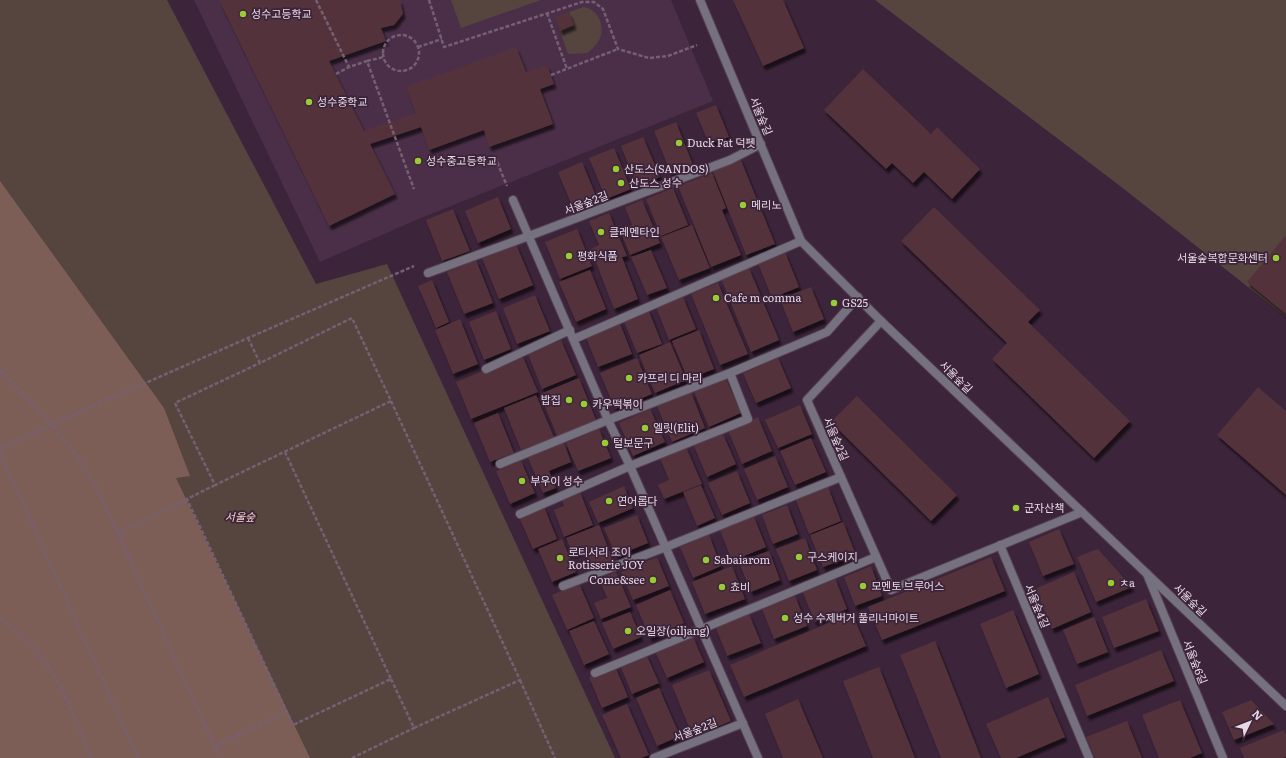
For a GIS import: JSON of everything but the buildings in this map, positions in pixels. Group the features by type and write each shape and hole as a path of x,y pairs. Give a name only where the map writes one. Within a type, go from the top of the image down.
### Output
{"street":[{"name":"서울숲길","path":"700,0 802,241 881,321 1286,706"},
{"name":"서울숲2길","path":"428,272 529,236 730,160 761,144"},
{"path":"513,200 608,420 702,628 758,758"},
{"path":"574,339 802,241"},
{"path":"500,464 730,373 827,332 858,297"},
{"name":"서울숲2길","path":"881,321 807,400 891,590 1000,545"},
{"path":"486,369 570,330"},
{"path":"520,514 630,466 748,419 730,373"},
{"name":"서울숲2길","path":"563,586 666,547 841,477"},
{"path":"1000,545 1082,512"},
{"name":"서울숲4길","path":"1000,545 1089,758"},
{"path":"594,673 876,557"},
{"name":"서울숲6길","path":"1147,574 1220,757"},
{"name":"서울숲2길","path":"654,758 743,723"}],"path":[{"path":"316,0 349,67"},
{"path":"429,0 444,47 582,2 594,2 602,9 618,49"},
{"path":"547,13 567,68"},
{"path":"399,35 411,38 418,47 420,53 416,64 406,70 400,71 394,70 389,66 384,57 384,50 389,40 399,35"},
{"path":"418,47 442,39"},
{"path":"551,75 618,49 649,58 668,56 697,45"},
{"path":"336,74 349,67 384,57"},
{"path":"367,61 414,189"},
{"path":"495,157 513,200"},
{"path":"0,449 52,424 420,264 428,272"},
{"path":"215,486 175,403 352,318 392,401 556,758"},
{"path":"248,338 260,362"},
{"path":"0,370 52,424 76,455 96,486 220,758"},
{"path":"118,534 187,499 392,401"},
{"path":"285,452 414,728"},
{"path":"0,453 138,758"},
{"path":"187,499 293,725 391,679"},
{"path":"0,618 16,630 31,645 48,666 62,689 91,758"},
{"path":"352,758 520,680"},
{"path":"215,746 287,712"}],"shaded area":[{"name":"성수중고등학교","path":"194,0 671,0 713,101 416,220 320,262"},
{"path":"0,181 164,408 190,476 176,478 310,758 0,758"}],"green space":[{"name":"서울숲","path":"0,0 167,0 316,284 387,264 615,758 0,758"},
{"path":"451,0 541,0 461,28"},
{"path":"875,0 1286,0 1286,317 1124,189"},
{"path":"584,7 589,8 597,14 602,28 600,38 593,48 587,53 568,54 560,31 574,25 569,12"}],"place":[{"name":"성수고등학교","path":"243,14"},
{"name":"성수중학교","path":"309,102"},
{"name":"Duck Fat 덕펫","path":"679,143"},
{"name":"성수중고등학교","path":"418,161"},
{"name":"산도스(SANDOS)","path":"616,169"},
{"name":"산도스 성수","path":"621,183"},
{"name":"메리노","path":"743,205"},
{"name":"클레멘타인","path":"601,232"},
{"name":"평화식품","path":"569,256"},
{"name":"서울숲복합문화센터","path":"1276,258"},
{"name":"Cafe m comma","path":"716,298"},
{"name":"GS25","path":"834,303"},
{"name":"카프리 디 마리","path":"629,378"},
{"name":"밥집","path":"569,400"},
{"name":"카우떡볶이","path":"584,404"},
{"name":"엘릿(Elit)","path":"645,428"},
{"name":"털보문구","path":"605,443"},
{"name":"부우이 성수","path":"522,481"},
{"name":"연어롭다","path":"609,501"},
{"name":"군자산책","path":"1016,508"},
{"name":"구스케이지","path":"799,557"},
{"name":"로티서리 조이 Rotisserie JOY","path":"560,558"},
{"name":"Sabaiarom","path":"706,560"},
{"name":"Come&see","path":"653,580"},
{"name":"ㅊa","path":"1111,583"},
{"name":"모멘토 브루어스","path":"863,586"},
{"name":"쵸비","path":"722,587"},
{"name":"성수 수제버거 풀리너마이트","path":"785,618"},
{"name":"오일장(oiljang)","path":"628,631"}]}
